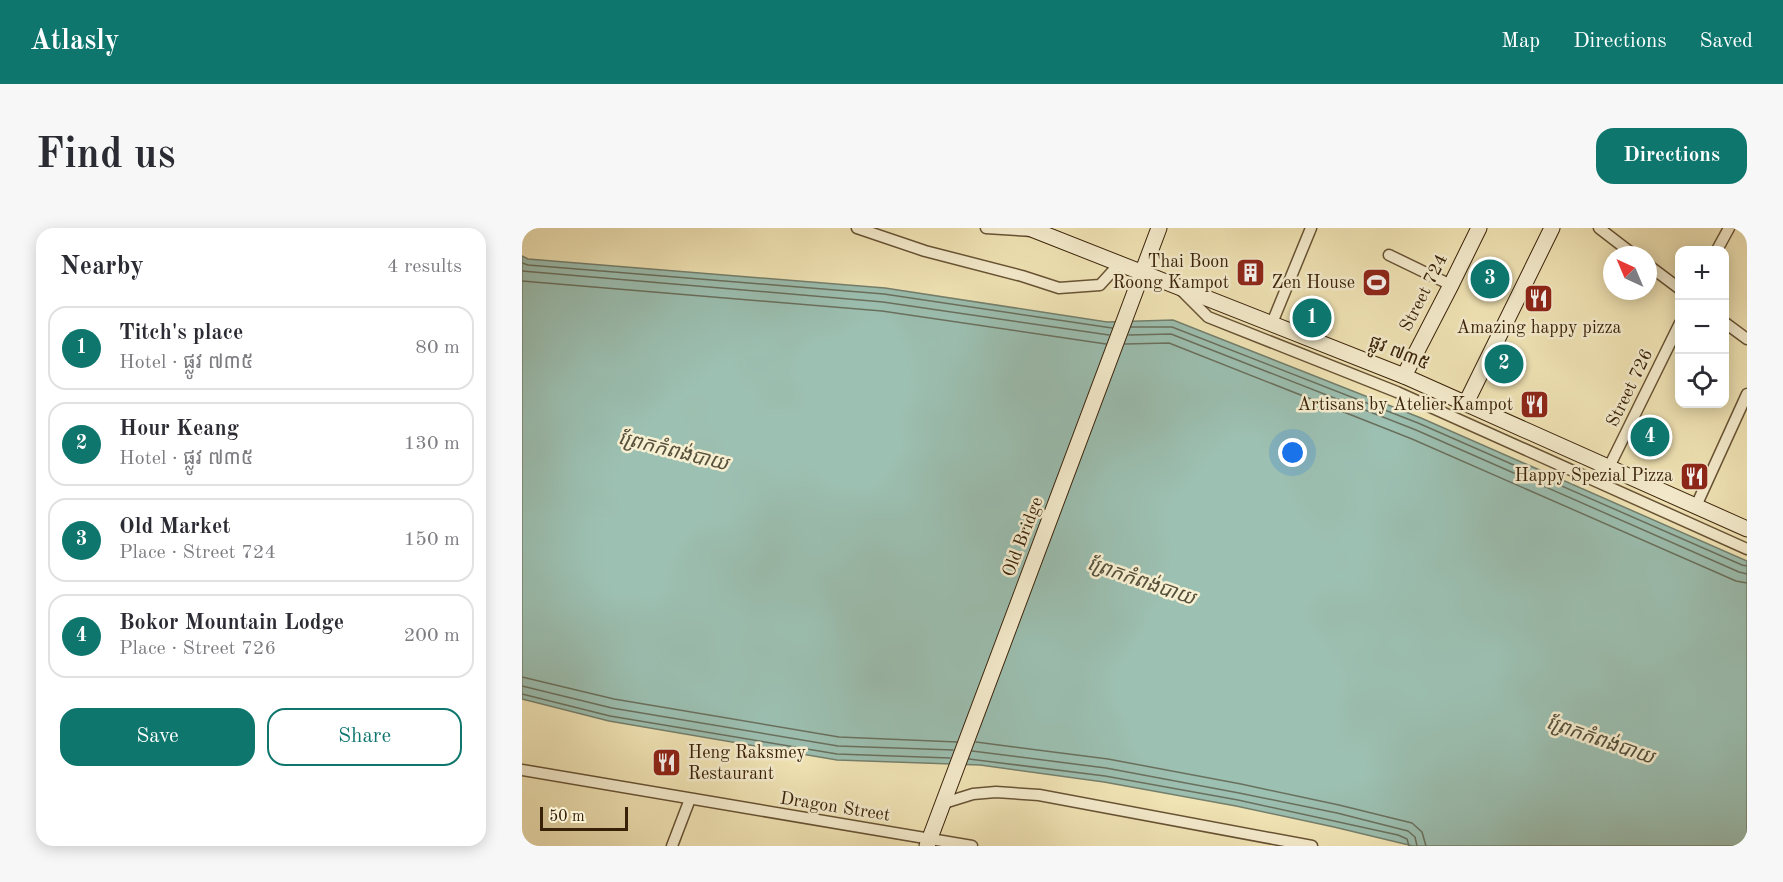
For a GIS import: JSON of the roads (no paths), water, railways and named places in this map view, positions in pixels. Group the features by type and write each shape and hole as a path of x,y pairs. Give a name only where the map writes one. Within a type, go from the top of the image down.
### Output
{"street":[{"path":"857,228 925,251 1059,288 1100,285 1120,263"},
{"path":"986,228 1034,230"},
{"name":"Old Bridge","path":"928,843 1159,228"},
{"path":"1272,324 1311,228"},
{"name":"Street 724","path":"1404,376 1479,228"},
{"path":"1466,403 1551,228"},
{"path":"1599,228 1622,246"},
{"path":"1719,246 1728,228"},
{"name":"ផ្លូវ ៧៣៥","path":"1034,230 1404,376 1747,529"},
{"path":"1389,255 1451,285"},
{"path":"1657,272 1675,285"},
{"path":"1176,285 1208,317 1397,392 1747,549"},
{"path":"1729,325 1747,339"},
{"name":"Street 726","path":"1609,467 1675,333"},
{"path":"1696,506 1747,394"},
{"name":"Dragon Street","path":"522,770 928,843 972,846"},
{"path":"946,798 996,792 1039,795 1312,846"},
{"path":"672,846 690,800"}],"water":[{"name":"ព្រែកកំពង់បាយ","path":"522,256 528,259 885,288 1107,322 1173,320 1421,418 1747,561 1747,846 1413,846 1236,806 1104,782 980,765 837,760 609,721 522,699"}],"place":[{"name":"Thai Boon Roong Kampot","path":"1250,272"},
{"name":"Old Market","path":"1490,279"},
{"name":"Zen House","path":"1376,283"},
{"name":"Amazing happy pizza","path":"1539,299"},
{"name":"Titch's place","path":"1312,318"},
{"name":"Hour Keang","path":"1504,364"},
{"name":"Artisans by Atelier Kampot","path":"1534,405"},
{"name":"Bokor Mountain Lodge","path":"1650,437"},
{"name":"Happy Spezial Pizza","path":"1694,476"},
{"name":"Heng Raksmey Restaurant","path":"667,763"}]}
